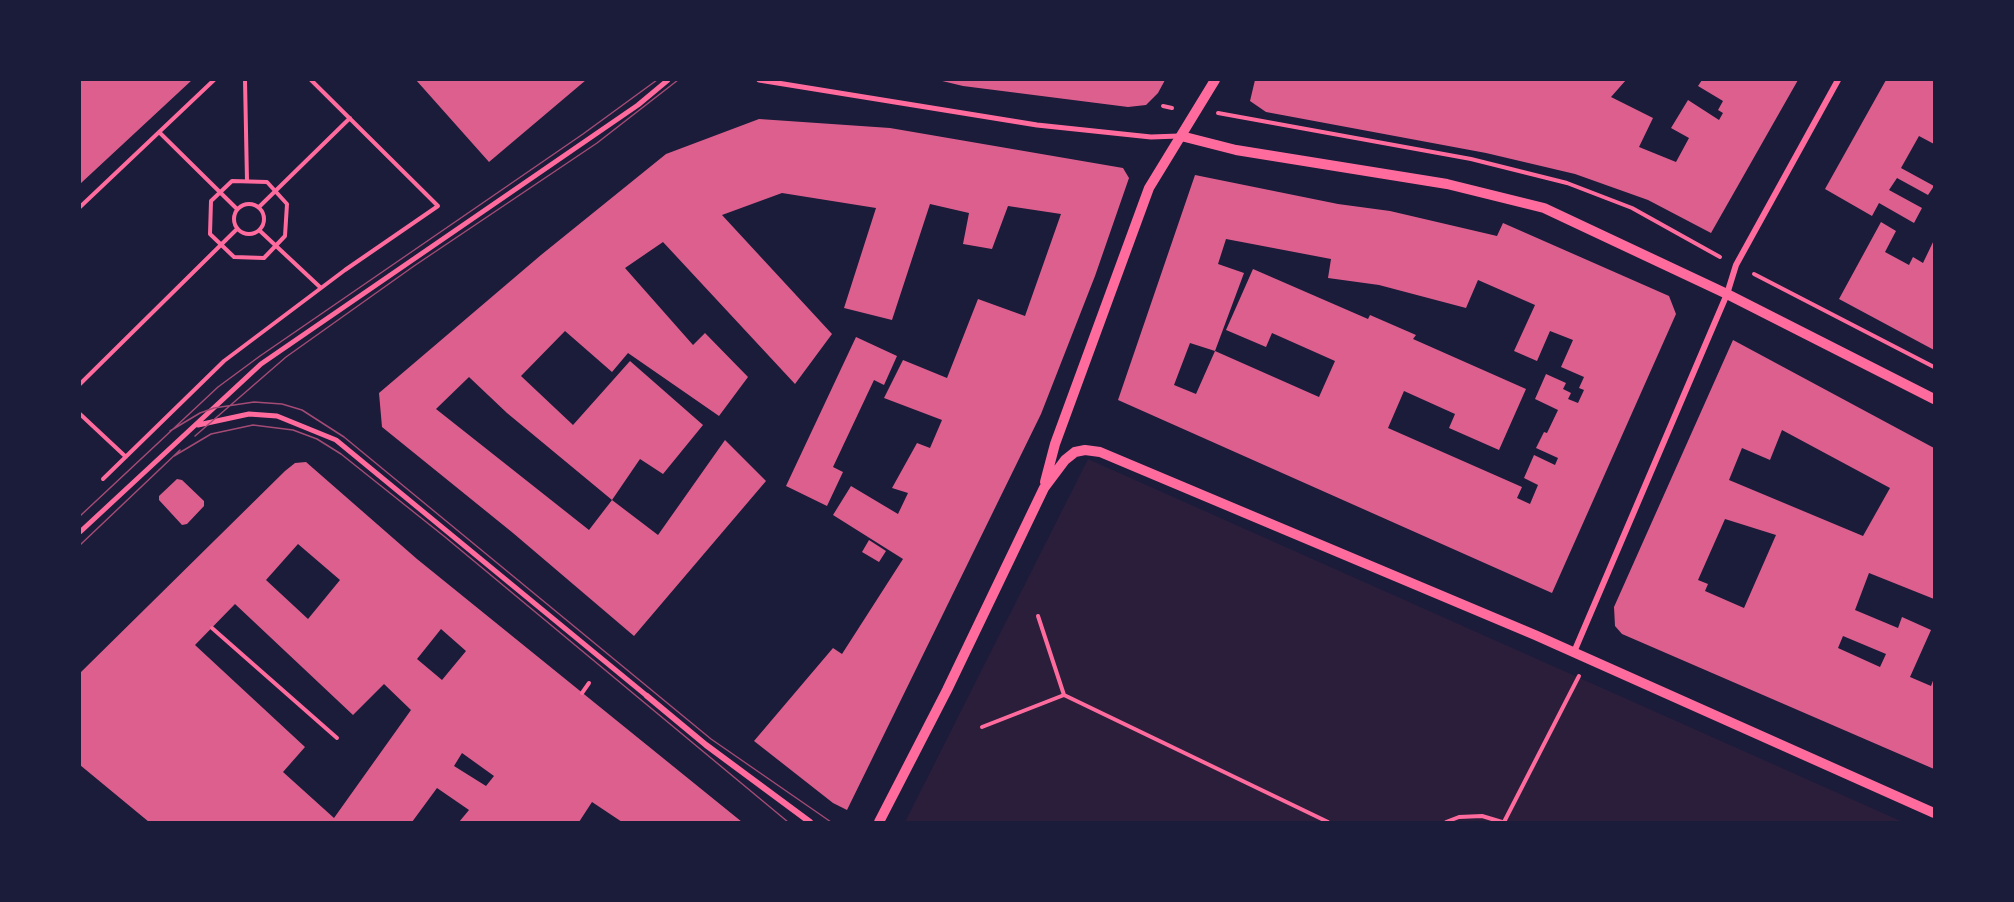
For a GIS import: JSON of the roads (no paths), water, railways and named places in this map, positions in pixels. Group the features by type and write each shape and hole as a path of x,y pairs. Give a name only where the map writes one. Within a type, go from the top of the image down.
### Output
{"street":[{"path":"80,532 270,357 508,196 638,105 668,80"},
{"path":"759,80 1037,125 1151,137 1181,136 1236,150 1447,184 1521,201 1569,219 1727,294 1935,399"},
{"path":"1044,488 1055,444 1149,188 1215,80"},
{"path":"1574,652 1727,294 1746,243 1838,80"},
{"path":"194,426 229,416 249,414 278,416 336,440 706,745 810,822"},
{"path":"879,822 947,690 1044,488 1065,460 1075,452 1085,450 1100,452 1574,652 1723,721 1935,813"}],"tram line":[{"path":"80,516 218,387 583,134 657,80"},
{"path":"195,436 286,357 414,266 597,143 678,80"},
{"path":"170,431 200,413 214,408 254,402 282,404 302,410 344,437 711,739 831,822"},
{"path":"174,456 211,434 253,425 293,430 317,439 341,454 445,537 788,822"},
{"path":"80,545 180,450"}]}
